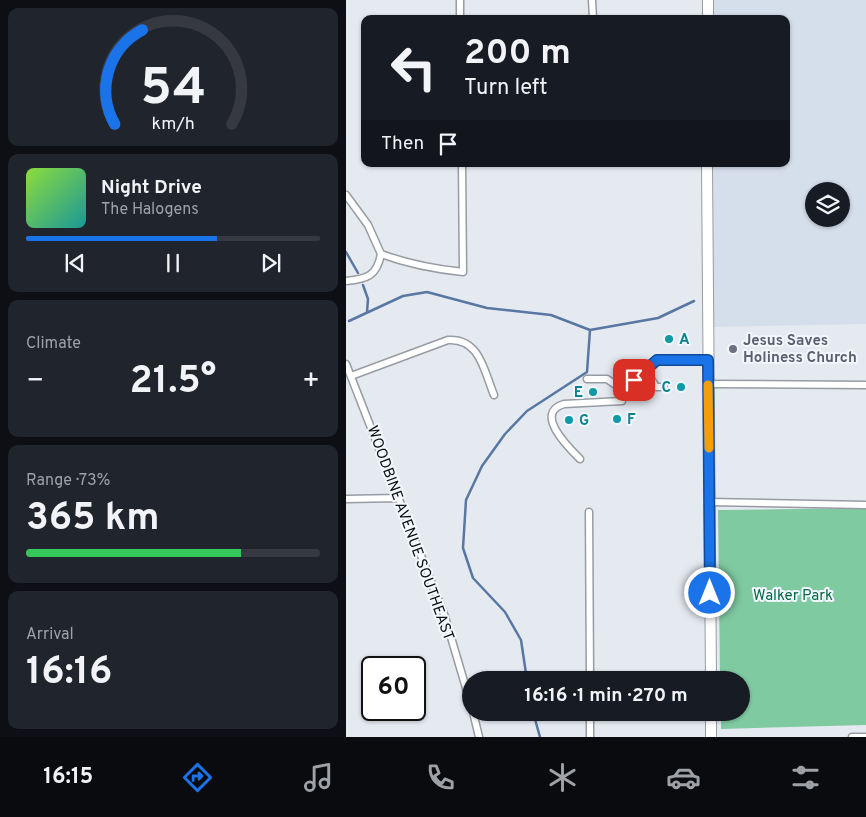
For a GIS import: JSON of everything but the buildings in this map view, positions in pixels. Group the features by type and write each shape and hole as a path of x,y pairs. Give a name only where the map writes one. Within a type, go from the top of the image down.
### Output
{"main road":[{"path":"708,0 708,15"},
{"path":"708,167 711,671"},
{"path":"711,721 711,737"}],"street":[{"path":"460,0 460,15"},
{"path":"592,0 593,15"},
{"path":"346,196 368,225 382,254 402,262 438,270 463,272 462,167"},
{"path":"346,281 364,278 373,273 382,254"},
{"path":"351,376 448,340 455,340 469,344 475,350 494,395"},
{"path":"580,459 565,444 554,426 553,412 558,406 564,404 622,402 623,390 657,360 708,360"},
{"name":"WOODBINE AVENUE SOUTHEAST","path":"346,364 445,617 462,675"},
{"path":"646,370 656,387 664,387"},
{"path":"587,379 607,379 623,390"},
{"path":"708,384 866,385"},
{"path":"346,499 399,498"},
{"path":"709,502 866,505"},
{"path":"588,512 590,671"},
{"path":"475,721 479,737"},
{"path":"590,721 590,737"},
{"path":"852,737 866,737"}],"shaded area":[{"path":"707,0 866,0 866,324 708,327 707,167 790,167 790,15 707,15"}],"green space":[{"name":"Walker Park","path":"866,508 866,725 721,729 721,721 750,721 750,671 720,671 718,510"}],"waterway":[{"path":"346,252 358,273"},
{"path":"363,285 368,299 367,312"},
{"path":"349,321 403,296 427,292 487,308 551,315 590,330 658,318 694,301"},
{"path":"526,671 521,640 505,612 473,578 463,548 466,500 482,466 505,434 527,411 587,372 590,330"},
{"path":"536,721 540,737"}],"slow traffic":[{"path":"708,385 709,448"}],"place":[{"name":"A","path":"669,339"},
{"name":"Jesus Saves Holiness Church","path":"733,349"},
{"name":"C","path":"681,387"},
{"name":"E","path":"593,392"},
{"name":"F","path":"617,419"},
{"name":"G","path":"569,420"}],"route":[{"path":"634,380 657,360 708,360 710,593"}]}
